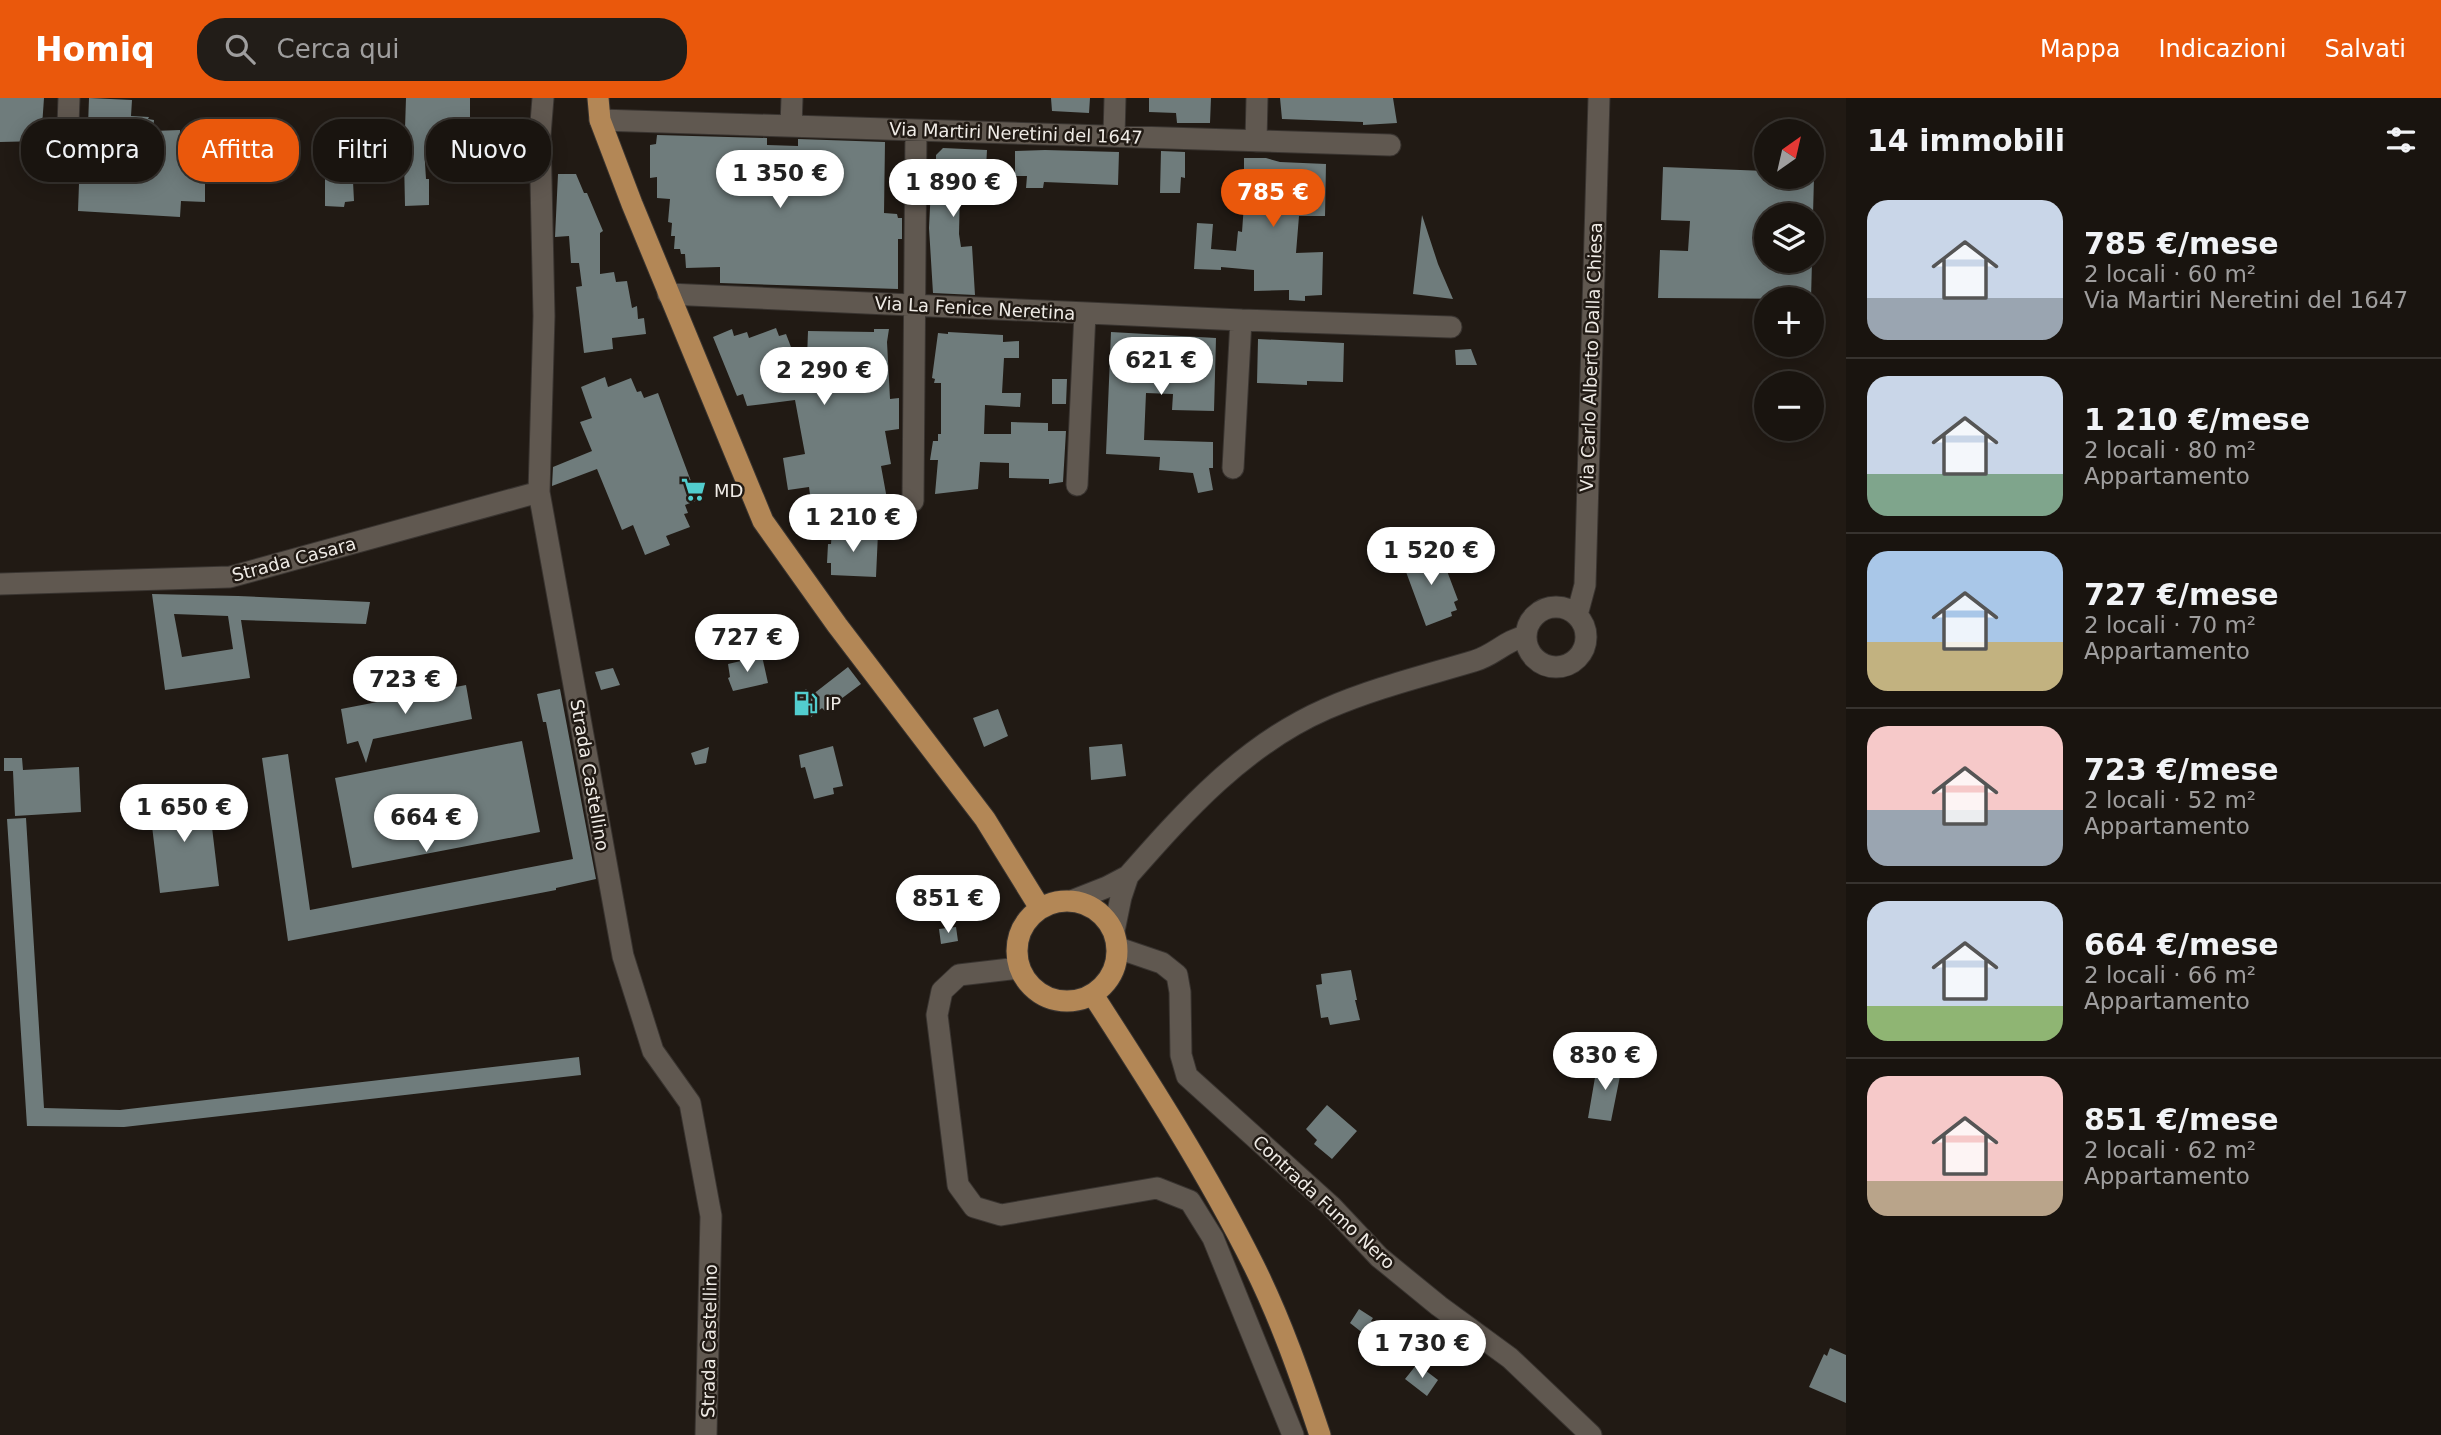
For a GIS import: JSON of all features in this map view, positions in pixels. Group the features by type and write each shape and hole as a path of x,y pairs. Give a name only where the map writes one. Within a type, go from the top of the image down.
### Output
{"main road":[{"path":"598,98 600,120 668,294 763,521 837,625 985,819 1040,908"},
{"path":"1074,900 1090,906 1104,916 1116,940 1117,962 1104,987 1093,995 1064,1002 1049,999 1026,981 1019,968 1016,951 1019,934 1027,919 1040,908 1056,901 1074,900"},
{"path":"1093,995 1181,1133 1255,1268 1297,1365 1320,1435"}],"street":[{"path":"68,119 69,98"},
{"name":"Strada Castellino","path":"544,98 540,135 544,316 539,492 623,956 653,1051 690,1104 711,1216 706,1435"},
{"path":"791,126 792,98"},
{"path":"1114,136 1115,98"},
{"path":"1255,141 1257,98"},
{"name":"Via Carlo Alberto Dalla Chiesa","path":"1529,646 1539,662 1558,667 1576,660 1586,643 1583,623 1577,615 1585,585 1599,98"},
{"name":"Via Martiri Neretini del 1647","path":"600,120 1391,145"},
{"path":"913,501 916,130"},
{"name":"Via La Fenice Neretina","path":"668,294 1451,327"},
{"path":"1077,485 1085,313"},
{"path":"1233,468 1241,320"},
{"name":"Strada Casara","path":"0,584 230,578 539,492"},
{"path":"1529,646 1527,626 1540,611 1559,607 1577,615"},
{"path":"1074,900 1128,876 1180,816 1217,781 1283,731 1325,709 1373,690 1488,657 1515,639 1529,646"},
{"path":"1116,940 1121,897 1128,876"},
{"name":"Contrada Fumo Nero","path":"1116,940 1162,963 1177,975 1180,992 1181,1055 1186,1076 1304,1181 1379,1257 1439,1306 1510,1358 1591,1435"},
{"path":"1019,968 959,975 942,991 936,1015 958,1185 974,1207 1001,1215 1157,1188 1190,1201 1213,1238 1293,1435"}],"building":[{"path":"0,98 44,98 43,119 21,119 21,141 0,142"},
{"path":"89,98 132,100 131,116 149,117 148,119 88,119"},
{"path":"406,98 470,98 470,119 426,119 424,147 429,205 405,206 404,182 412,182 412,119 405,119"},
{"path":"1051,98 1090,98 1089,113 1052,111"},
{"path":"1149,98 1211,98 1210,123 1177,123 1176,113 1149,112"},
{"path":"1280,98 1393,98 1397,123 1363,125 1363,122 1282,119"},
{"path":"178,130 178,182 205,182 205,202 181,201 180,217 78,211 79,182 164,182 164,131"},
{"path":"657,135 767,138 767,145 798,146 798,139 885,142 884,213 897,214 898,218 902,218 902,239 898,239 898,289 720,283 720,267 686,268 685,254 681,254 680,249 674,249 675,236 671,236 672,223 668,222 670,199 657,198 657,177 650,178 650,145 656,144"},
{"path":"943,148 987,150 985,187 960,187 959,234 961,247 972,246 975,295 933,293 929,228 931,187 936,187 936,155"},
{"path":"1015,151 1119,152 1118,185 1044,182 1043,188 1026,188 1027,176 1015,176"},
{"path":"1161,151 1185,152 1185,178 1181,177 1180,193 1160,193"},
{"path":"1244,158 1326,164 1325,216 1299,216 1296,253 1323,252 1322,295 1305,296 1305,301 1289,300 1289,290 1254,291 1254,270 1221,267 1221,270 1194,269 1197,223 1213,224 1211,249 1236,251 1238,231 1242,232 1246,176"},
{"path":"1663,167 1754,171 1754,189 1814,189 1813,203 1754,203 1754,273 1812,273 1811,287 1754,287 1754,299 1658,298 1660,250 1688,251 1690,221 1661,220"},
{"path":"558,174 576,174 603,231 600,233 600,274 614,272 616,282 627,281 632,308 637,306 638,319 644,318 646,334 612,338 613,349 584,353 576,287 582,286 579,263 571,263 569,236 555,237"},
{"path":"325,182 353,182 354,201 345,202 344,207 325,206"},
{"path":"1422,215 1438,264 1453,299 1413,294"},
{"path":"776,328 779,336 786,334 806,386 808,331 874,332 874,329 889,329 887,342 890,399 899,398 899,429 885,431 891,464 881,466 887,499 812,510 809,487 788,490 783,458 805,454 795,400 747,406 743,394 737,396 713,337 732,329 734,336 747,332 749,338"},
{"path":"1111,332 1216,338 1214,411 1172,410 1173,394 1146,393 1144,440 1213,442 1213,468 1209,468 1213,490 1198,493 1193,473 1159,470 1160,457 1106,454"},
{"path":"938,333 1003,335 1003,342 1019,341 1019,358 1004,358 1002,393 1021,393 1020,407 985,405 984,434 1011,434 1011,422 1048,423 1048,431 1066,431 1063,482 1049,484 1049,479 1009,478 1009,463 980,462 978,489 935,494 938,460 930,460 933,441 938,441 938,434 941,434 941,383 934,383 935,379 932,378"},
{"path":"1258,339 1344,343 1343,382 1307,381 1307,385 1257,383"},
{"path":"1471,349 1477,365 1456,365 1455,350"},
{"path":"605,377 608,387 631,378 637,392 641,391 644,398 658,393 698,500 685,505 688,513 684,514 690,527 666,536 670,545 645,555 633,525 622,530 597,469 552,486 553,467 592,451 580,422 592,418 581,387"},
{"path":"1052,379 1067,379 1066,404 1052,404"},
{"path":"832,531 878,533 876,577 831,575 831,563 827,563"},
{"path":"1431,550 1437,565 1444,563 1458,600 1454,602 1457,610 1451,612 1452,616 1426,626 1402,561"},
{"path":"152,594 370,602 366,624 241,620 250,678 165,690","holes":["174,614 228,616 233,649 182,657"]},
{"path":"762,656 768,683 733,691 728,678 728,664"},
{"path":"848,667 861,684 825,711 822,708 811,717 798,700 798,695 806,689 812,695"},
{"path":"613,668 620,685 601,690 595,672"},
{"path":"466,685 472,719 373,739 366,763 358,741 347,744 341,709"},
{"path":"560,689 596,879 556,890 288,941 262,758 288,754 310,910 573,859 546,722 543,722 537,694"},
{"path":"998,709 1008,736 984,747 973,718"},
{"path":"522,741 540,832 352,868 335,778"},
{"path":"1122,744 1126,776 1091,780 1089,747"},
{"path":"833,746 843,786 833,788 834,794 814,799 805,767 801,768 799,755"},
{"path":"709,747 706,763 695,765 691,753"},
{"path":"4,758 22,758 23,770 79,767 81,812 15,816 13,771 4,771"},
{"path":"208,794 219,886 160,893 149,801"},
{"path":"26,818 44,1108 120,1110 579,1057 581,1075 124,1127 27,1126 7,819"},
{"path":"956,927 958,941 941,944 939,929"},
{"path":"1351,970 1360,1020 1330,1025 1328,1017 1321,1018 1316,985 1322,984 1321,974"},
{"path":"1602,1062 1622,1066 1611,1121 1588,1118 1597,1066 1601,1067"},
{"path":"1327,1105 1357,1131 1332,1159 1314,1144 1317,1140 1306,1129"},
{"path":"1359,1309 1388,1332 1378,1345 1350,1323"},
{"path":"1830,1348 1846,1355 1846,1403 1809,1387 1824,1354 1827,1356"},
{"path":"1417,1364 1438,1380 1427,1396 1405,1379"}],"place":[{"name":"MD","path":"694,490"},
{"name":"IP","path":"805,703"}]}
